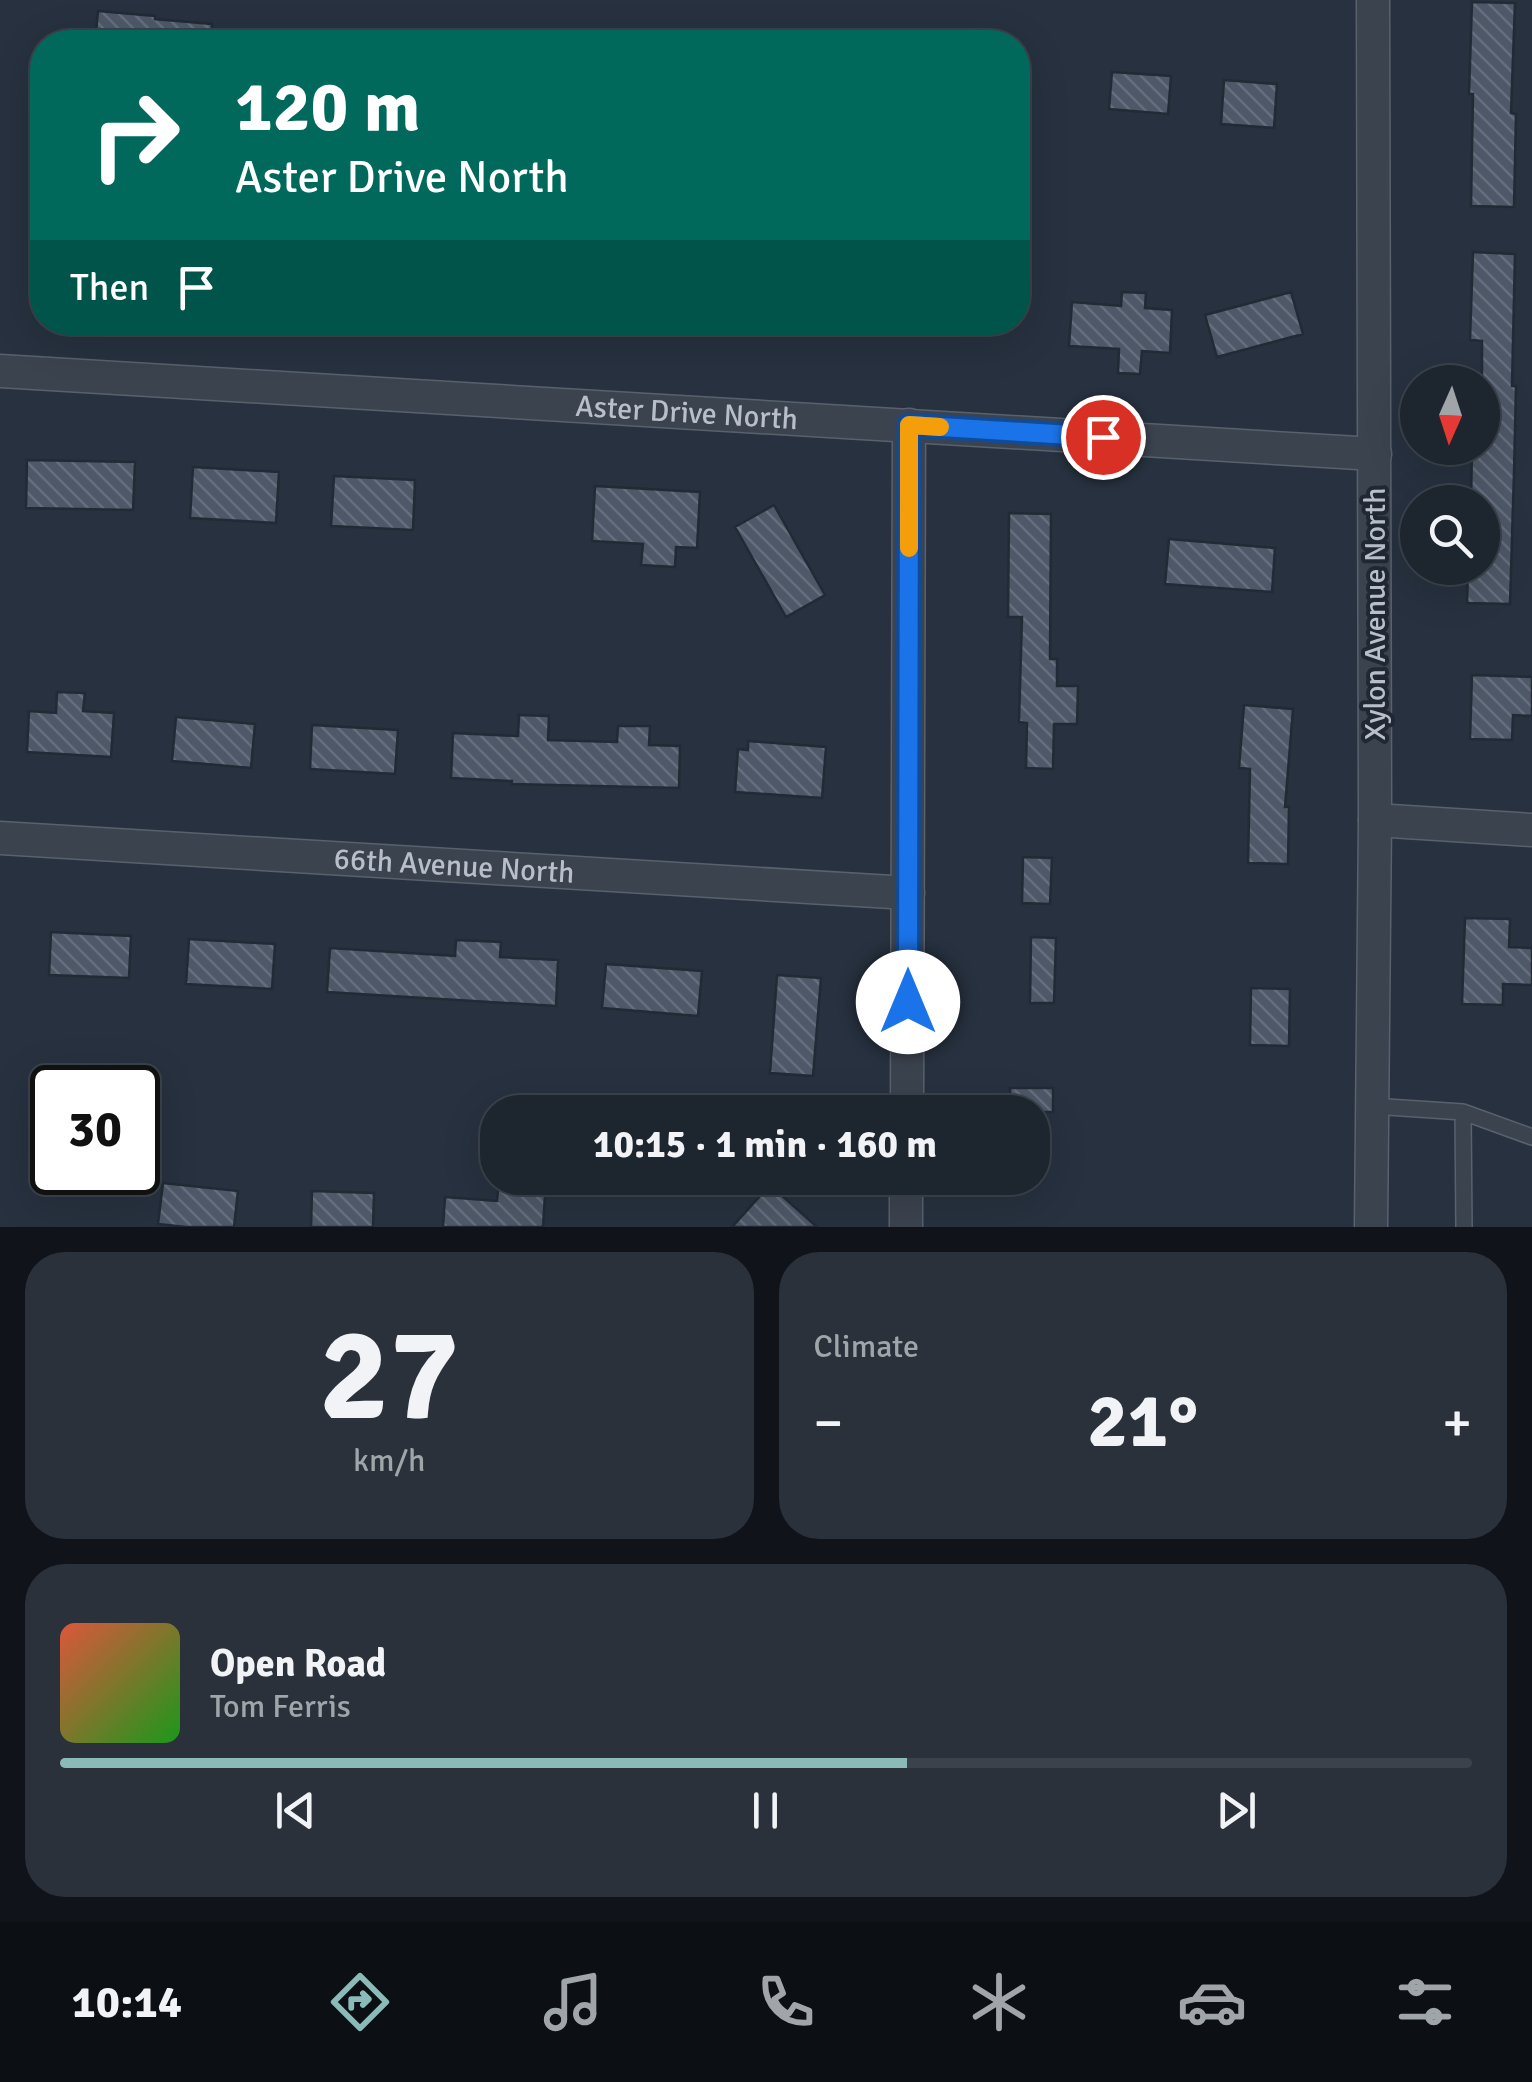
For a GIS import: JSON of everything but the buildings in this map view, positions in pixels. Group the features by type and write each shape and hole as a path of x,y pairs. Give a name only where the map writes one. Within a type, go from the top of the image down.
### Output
{"street":[{"name":"Xylon Avenue North","path":"1370,1227 1374,0"},
{"name":"Aster Drive North","path":"0,370 1375,454"},
{"path":"906,1095 909,425"},
{"path":"1374,820 1532,830"},
{"name":"66th Avenue North","path":"0,838 908,892"},
{"path":"906,1195 906,1227"}],"lane":[{"path":"1371,1106 1463,1112 1532,1137"},
{"path":"1463,1112 1464,1227"}],"slow traffic":[{"path":"909,548 909,425 940,427"}],"route":[{"path":"908,1002 909,425 1103,437"}]}
